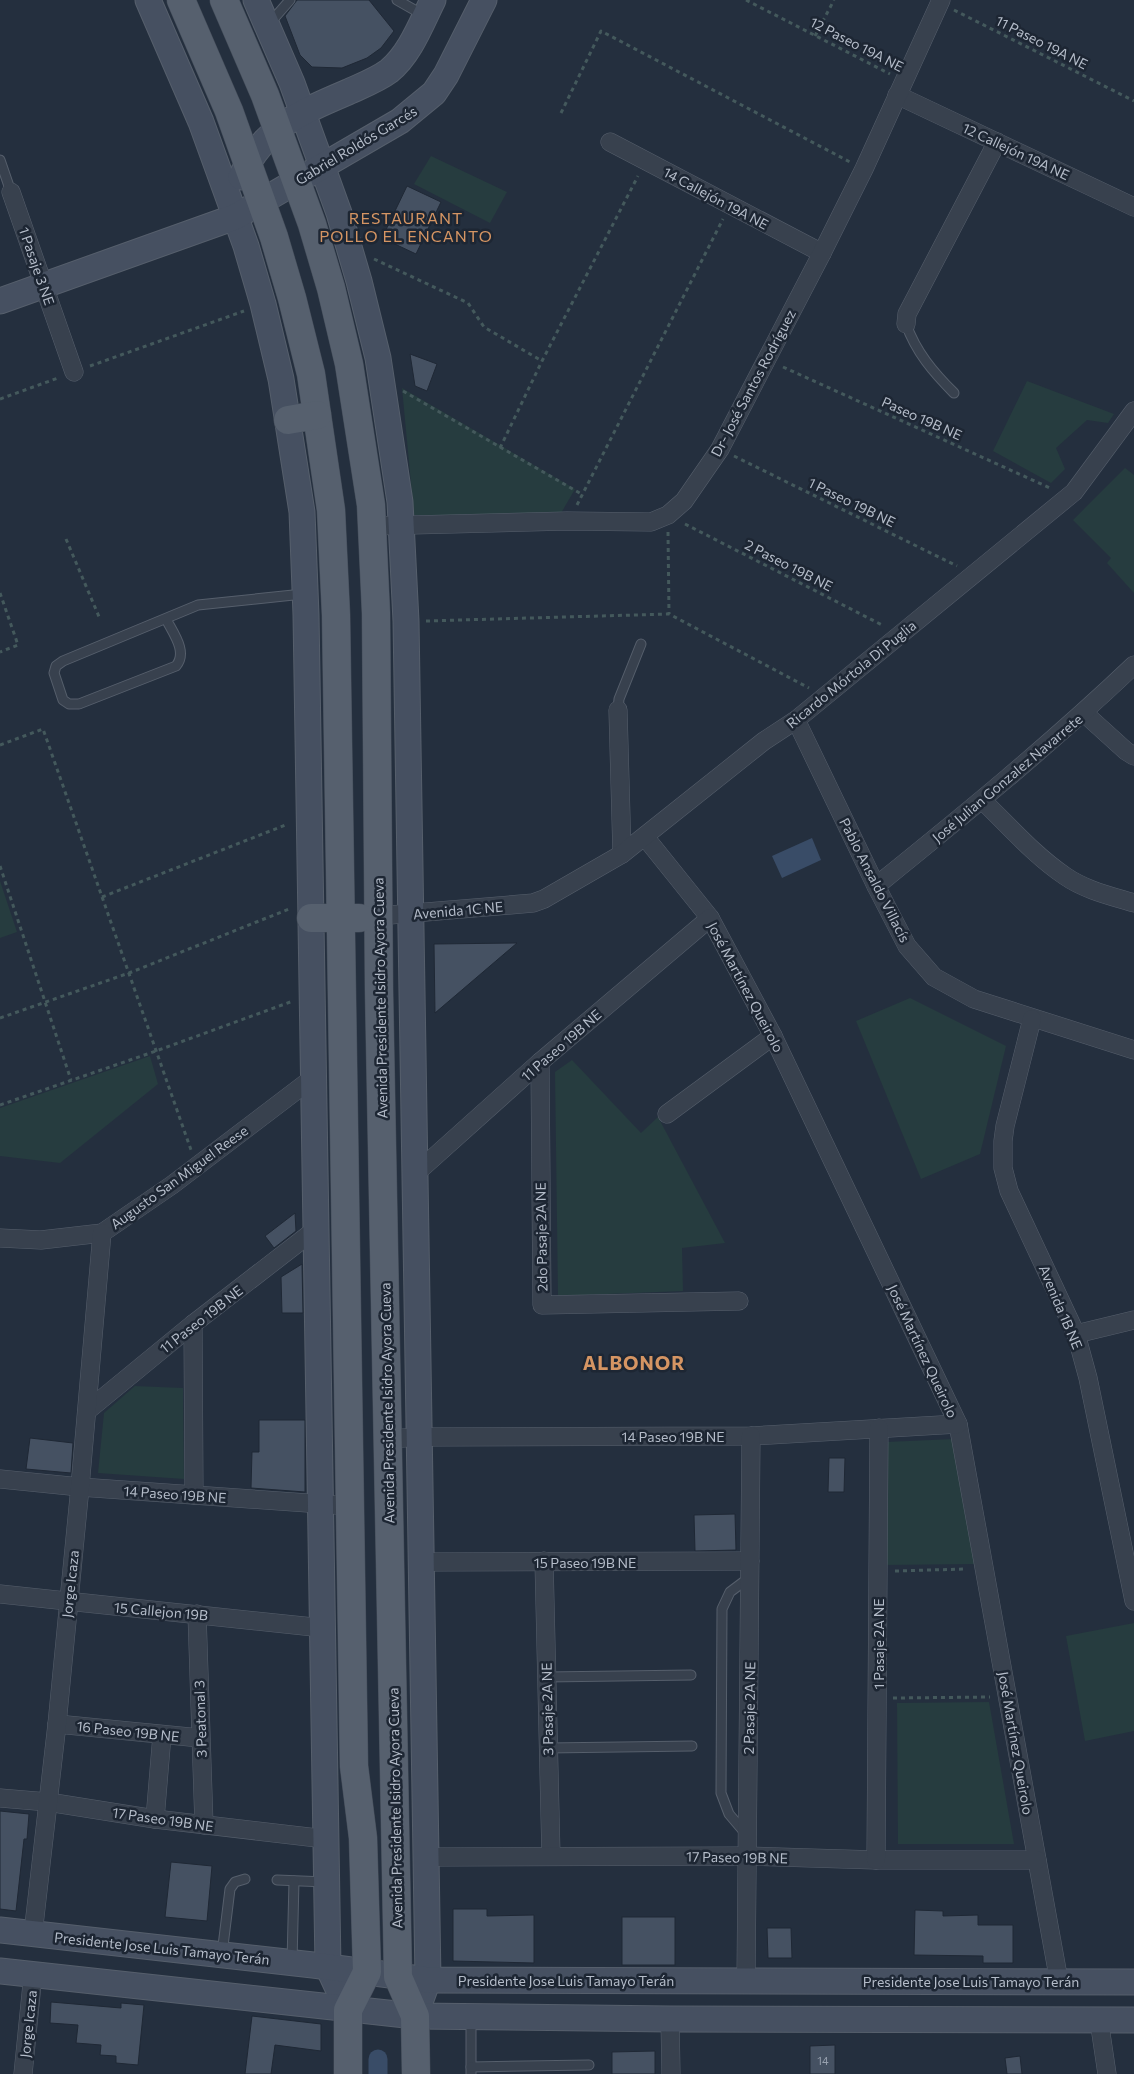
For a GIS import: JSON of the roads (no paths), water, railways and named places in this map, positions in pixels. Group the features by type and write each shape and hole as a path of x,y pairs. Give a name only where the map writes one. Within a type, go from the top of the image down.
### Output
{"main road":[{"path":"148,0 201,122 236,217 263,304 281,379 302,512 310,816 328,1967 348,2010 348,2074"},
{"path":"181,0 229,111 248,162 292,298 311,374 331,510 336,615 354,1766 363,1838 367,1972 348,2010"},
{"name":"Avenida Presidente Isidro Ayora Cueva","path":"224,0 265,95 312,224 331,288 349,364 371,505 376,613 379,990 398,1977 415,2016"},
{"name":"Avenida Presidente Isidro Ayora Cueva","path":"256,0 303,112 349,246 371,329 381,378 400,502 406,621 428,1980 415,2016 416,2074"},
{"name":"Gabriel Roldós Garcés","path":"0,301 236,217 400,121 434,93 446,75 484,0"},
{"path":"236,217 236,199 240,179 248,162 261,144 277,128 303,112 389,72 404,55 429,8"},
{"path":"288,420 317,416"},
{"path":"311,909 341,917 362,918 371,929 374,977 379,990"},
{"name":"Presidente Jose Luis Tamayo Terán","path":"0,1930 292,1962 428,1980 1134,1982"},
{"path":"0,1971 415,2016 471,2018 1134,2020"}],"street":[{"name":"Dr- José Santos Rodríguez","path":"372,526 567,521 652,522 668,515 684,501 720,449 822,253 864,169 940,2"},
{"name":"12 Callejón 19A NE","path":"900,88 997,142 1134,207"},
{"name":"14 Callejón 19A NE","path":"610,142 822,253"},
{"path":"906,324 907,314 997,142"},
{"name":"1 Pasaje 3 NE","path":"12,192 74,372"},
{"name":"Ricardo Mórtola Di Puglia","path":"538,902 622,854 645,837 764,741 796,720 974,575 1074,492 1134,411"},
{"name":"José Julian Gonzalez Navarrete","path":"876,886 982,800 1084,713 1134,665"},
{"path":"618,710 622,854"},
{"path":"1084,713 1134,756"},
{"name":"Pablo Ansaldo Villacís","path":"796,720 907,946 934,976 974,999 1134,1050"},
{"path":"982,800 1036,854 1066,877 1098,892 1134,902"},
{"name":"José Martínez Queirolo","path":"645,837 710,918 773,1036 958,1424 1058,1970 1058,1982"},
{"name":"Avenida 1C NE","path":"378,916 538,902"},
{"name":"11 Paseo 19B NE","path":"414,1175 540,1062 710,918"},
{"name":"Avenida 1B NE","path":"1032,1019 1005,1126 1003,1168 1009,1190 1076,1334 1088,1378 1134,1601"},
{"path":"667,1114 773,1036"},
{"name":"2do Pasaje 2A NE","path":"540,1062 542,1305 739,1301"},
{"name":"Augusto San Miguel Reese","path":"0,1238 41,1240 102,1233 172,1185 314,1077"},
{"name":"11 Paseo 19B NE","path":"87,1411 193,1324 316,1229"},
{"name":"Jorge Icaza","path":"33,1934 57,1724 102,1233"},
{"path":"1076,1334 1134,1320"},
{"path":"193,1324 194,1495"},
{"name":"14 Paseo 19B NE","path":"388,1439 419,1437 751,1436 958,1424"},
{"name":"1 Pasaje 2A NE","path":"876,1860 879,1428"},
{"name":"2 Pasaje 2A NE","path":"746,1981 751,1436"},
{"name":"14 Paseo 19B NE","path":"0,1479 80,1488 350,1506"},
{"name":"15 Paseo 19B NE","path":"420,1562 544,1561 750,1569"},
{"name":"3 Pasaje 2A NE","path":"544,1561 551,1856"},
{"name":"15 Callejon 19B","path":"0,1594 322,1628"},
{"name":"3 Peatonal 3","path":"197,1614 204,1825"},
{"name":"16 Paseo 19B NE","path":"57,1724 162,1736 200,1738"},
{"path":"155,1819 162,1736"},
{"name":"17 Paseo 19B NE","path":"0,1798 48,1802 155,1819 326,1839"},
{"name":"17 Paseo 19B NE","path":"437,1857 748,1856 876,1860 1038,1860"},
{"name":"Jorge Icaza","path":"23,2074 33,1974"},
{"path":"670,2019 671,2074"},
{"path":"1099,2020 1107,2074"}],"lane":[{"path":"268,26 290,0"},
{"path":"397,0 429,8"},
{"name":"1 Pasaje 3 NE","path":"0,160 12,192"},
{"path":"906,324 919,353 935,374 954,393"},
{"path":"166,619 182,652 180,661 176,666 79,704 69,704 63,700 54,673 56,666 63,661 198,605 305,594"},
{"path":"618,710 619,699 640,644"},
{"path":"748,1836 729,1814 721,1793 722,1609 730,1592 750,1569"},
{"path":"546,1677 691,1675"},
{"path":"548,1748 692,1746"},
{"path":"222,1955 230,1888 235,1882 245,1879"},
{"path":"277,1880 326,1882"},
{"path":"292,1962 294,1881"},
{"path":"471,2018 471,2071 589,2065"}],"water":[{"path":"812,838 821,860 782,878 772,856"}],"waterway":[{"path":"378,2059 378,2074"}],"district":[{"name":"RESTAURANT POLLO EL ENCANTO","path":"406,226"},
{"name":"ALBONOR","path":"634,1362"}]}
